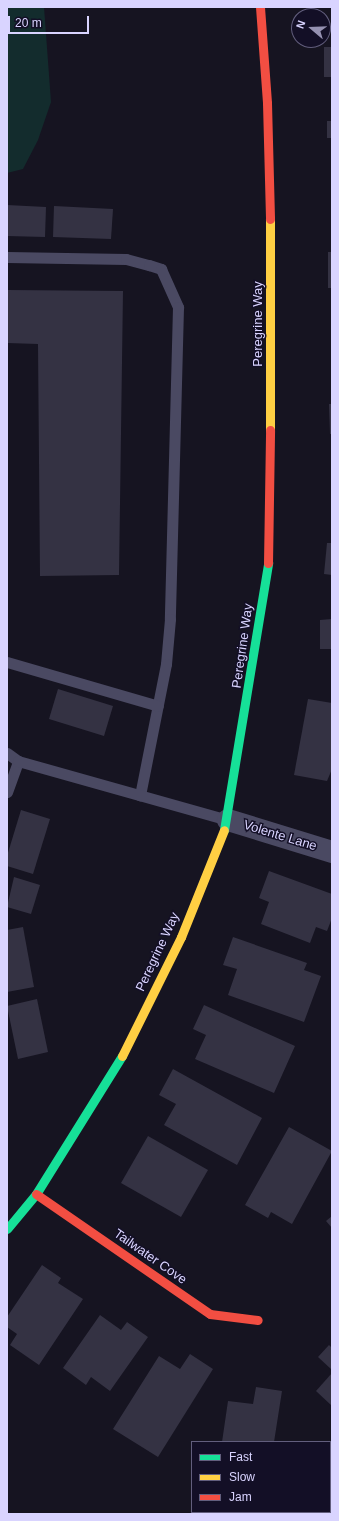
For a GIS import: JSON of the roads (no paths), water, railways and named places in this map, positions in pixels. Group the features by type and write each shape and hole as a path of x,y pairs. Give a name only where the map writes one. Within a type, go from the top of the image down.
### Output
{"street":[{"name":"Peregrine Way","path":"7,1229 36,1194 118,1065 181,937 228,820 268,568 272,304 267,103 260,7"},
{"name":"Volente Lane","path":"228,820 332,852"},
{"name":"Tailwater Cove","path":"36,1194 210,1314 258,1320"}],"lane":[{"path":"7,257 126,259 149,265 161,269 178,307 170,619 158,706 140,796"},
{"path":"7,662 158,706"},
{"path":"7,753 18,761 228,820"},
{"path":"7,792 18,761"}]}
